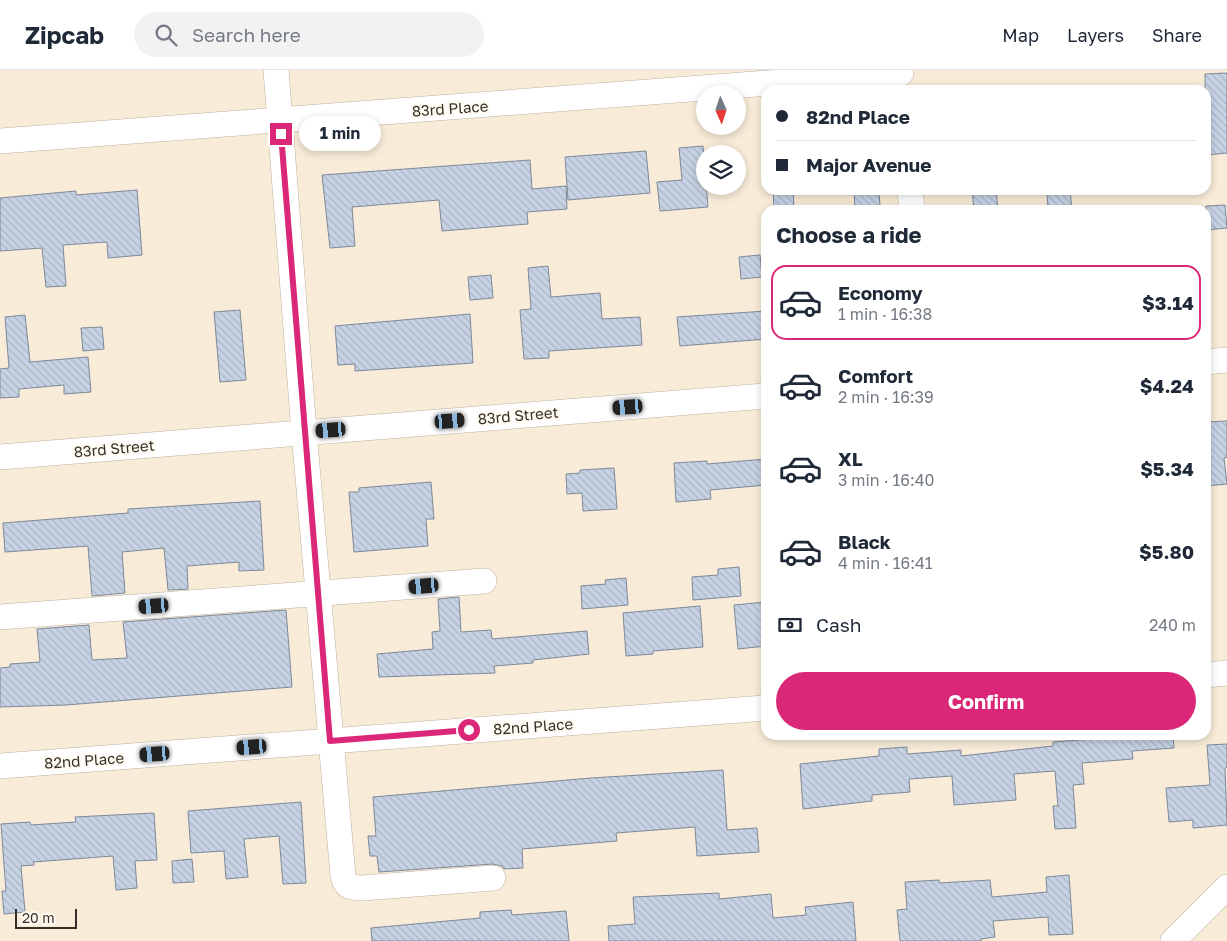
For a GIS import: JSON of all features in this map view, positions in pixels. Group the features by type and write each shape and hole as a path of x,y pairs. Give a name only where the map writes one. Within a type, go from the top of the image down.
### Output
{"street":[{"path":"276,70 330,741 345,884 349,887 362,888 493,878"},
{"name":"83rd Place","path":"800,85 901,78"},
{"name":"83rd Place","path":"0,141 761,88"},
{"path":"1211,362 1227,360"},
{"name":"83rd Street","path":"0,457 761,396"},
{"path":"0,617 484,581"},
{"path":"1211,675 1227,673"},
{"name":"82nd Place","path":"0,766 761,708"},
{"path":"1172,941 1227,886"}],"building":[{"path":"1227,73 1227,153 1211,155 1211,85 1205,85 1205,74"},
{"path":"696,147 696,195 707,195 708,207 660,211 657,182 682,180 679,148"},
{"path":"646,151 650,193 568,200 565,157"},
{"path":"530,160 532,189 566,186 567,209 527,212 528,224 442,231 439,200 352,207 355,246 330,248 322,175"},
{"path":"137,190 142,255 108,258 107,242 63,245 66,286 46,287 42,248 0,251 0,198 76,191 76,195"},
{"path":"773,195 793,195 794,205 774,205"},
{"path":"854,195 879,195 880,205 855,205"},
{"path":"972,195 996,195 998,205 974,205"},
{"path":"1047,195 1070,195 1072,205 1048,205"},
{"path":"1225,205 1227,228 1211,230 1211,206"},
{"path":"760,255 761,277 741,279 739,257"},
{"path":"548,266 551,297 600,293 602,319 640,317 642,345 549,351 549,358 524,359 520,310 531,309 528,268"},
{"path":"491,275 493,298 470,300 468,277"},
{"path":"240,310 246,380 220,382 214,312"},
{"path":"761,311 761,339 680,346 677,317"},
{"path":"470,314 473,363 355,371 355,364 338,365 335,326"},
{"path":"25,315 30,362 88,357 91,392 64,394 64,385 19,389 19,397 0,398 0,369 9,368 5,317"},
{"path":"102,327 104,349 83,351 81,328"},
{"path":"1227,421 1227,457 1224,458 1227,484 1211,486 1211,422"},
{"path":"761,459 761,485 710,490 711,499 676,502 674,463 707,461 707,464"},
{"path":"614,468 617,509 583,511 582,493 567,494 566,474 580,473 580,470"},
{"path":"431,482 434,519 426,519 428,546 354,552 349,492 359,492 359,488"},
{"path":"260,501 264,570 239,571 239,562 187,566 188,589 168,590 164,548 122,552 125,593 92,596 88,546 5,552 3,523 128,513 128,509"},
{"path":"739,567 741,596 693,600 692,577 718,575 718,569"},
{"path":"626,578 628,605 582,609 581,586 606,584 605,580"},
{"path":"459,597 461,632 491,630 492,639 587,631 589,654 533,660 533,663 494,666 495,673 379,677 377,654 433,649 432,632 440,631 438,599"},
{"path":"761,602 761,647 738,649 734,605"},
{"path":"700,606 703,647 653,651 653,654 626,656 623,613"},
{"path":"286,610 292,687 66,705 0,707 0,668 10,667 10,664 40,662 37,629 89,625 92,660 127,658 123,622"},
{"path":"1080,740 1173,740 1174,748 1132,751 1133,759 1082,763 1084,784 1073,785 1076,828 1055,829 1053,806 1058,806 1055,771 1014,774 1016,800 954,805 952,776 909,779 910,792 872,795 872,801 803,809 800,764 879,756 879,749 907,747 907,754 961,750 961,756 1053,746 1053,742"},
{"path":"1227,744 1227,767 1225,768 1227,825 1193,828 1193,820 1169,822 1166,788 1210,785 1207,745"},
{"path":"723,770 727,830 757,828 759,852 697,856 695,827 616,833 617,841 522,849 523,868 504,869 502,866 492,864 379,872 377,856 370,856 368,836 376,836 373,797 591,778"},
{"path":"301,802 306,883 283,884 279,836 244,839 248,877 226,879 224,851 191,853 188,811"},
{"path":"154,813 157,860 135,861 137,888 116,890 113,856 33,862 34,865 21,866 25,912 4,914 2,891 6,891 1,824 30,822 31,825 76,822 75,817"},
{"path":"192,859 194,882 173,883 172,861"},
{"path":"1069,875 1073,934 1049,935 1048,917 993,921 995,937 981,939 981,941 900,941 897,910 907,909 905,882 939,880 939,883 990,880 992,897 1047,892 1046,877"},
{"path":"719,893 719,899 771,894 773,918 806,915 805,907 853,902 856,941 609,941 608,926 635,924 633,897"},
{"path":"511,910 512,915 566,911 569,941 372,941 371,928 480,918 480,912"}],"route":[{"path":"281,134 301,405 330,741 469,730"}]}
